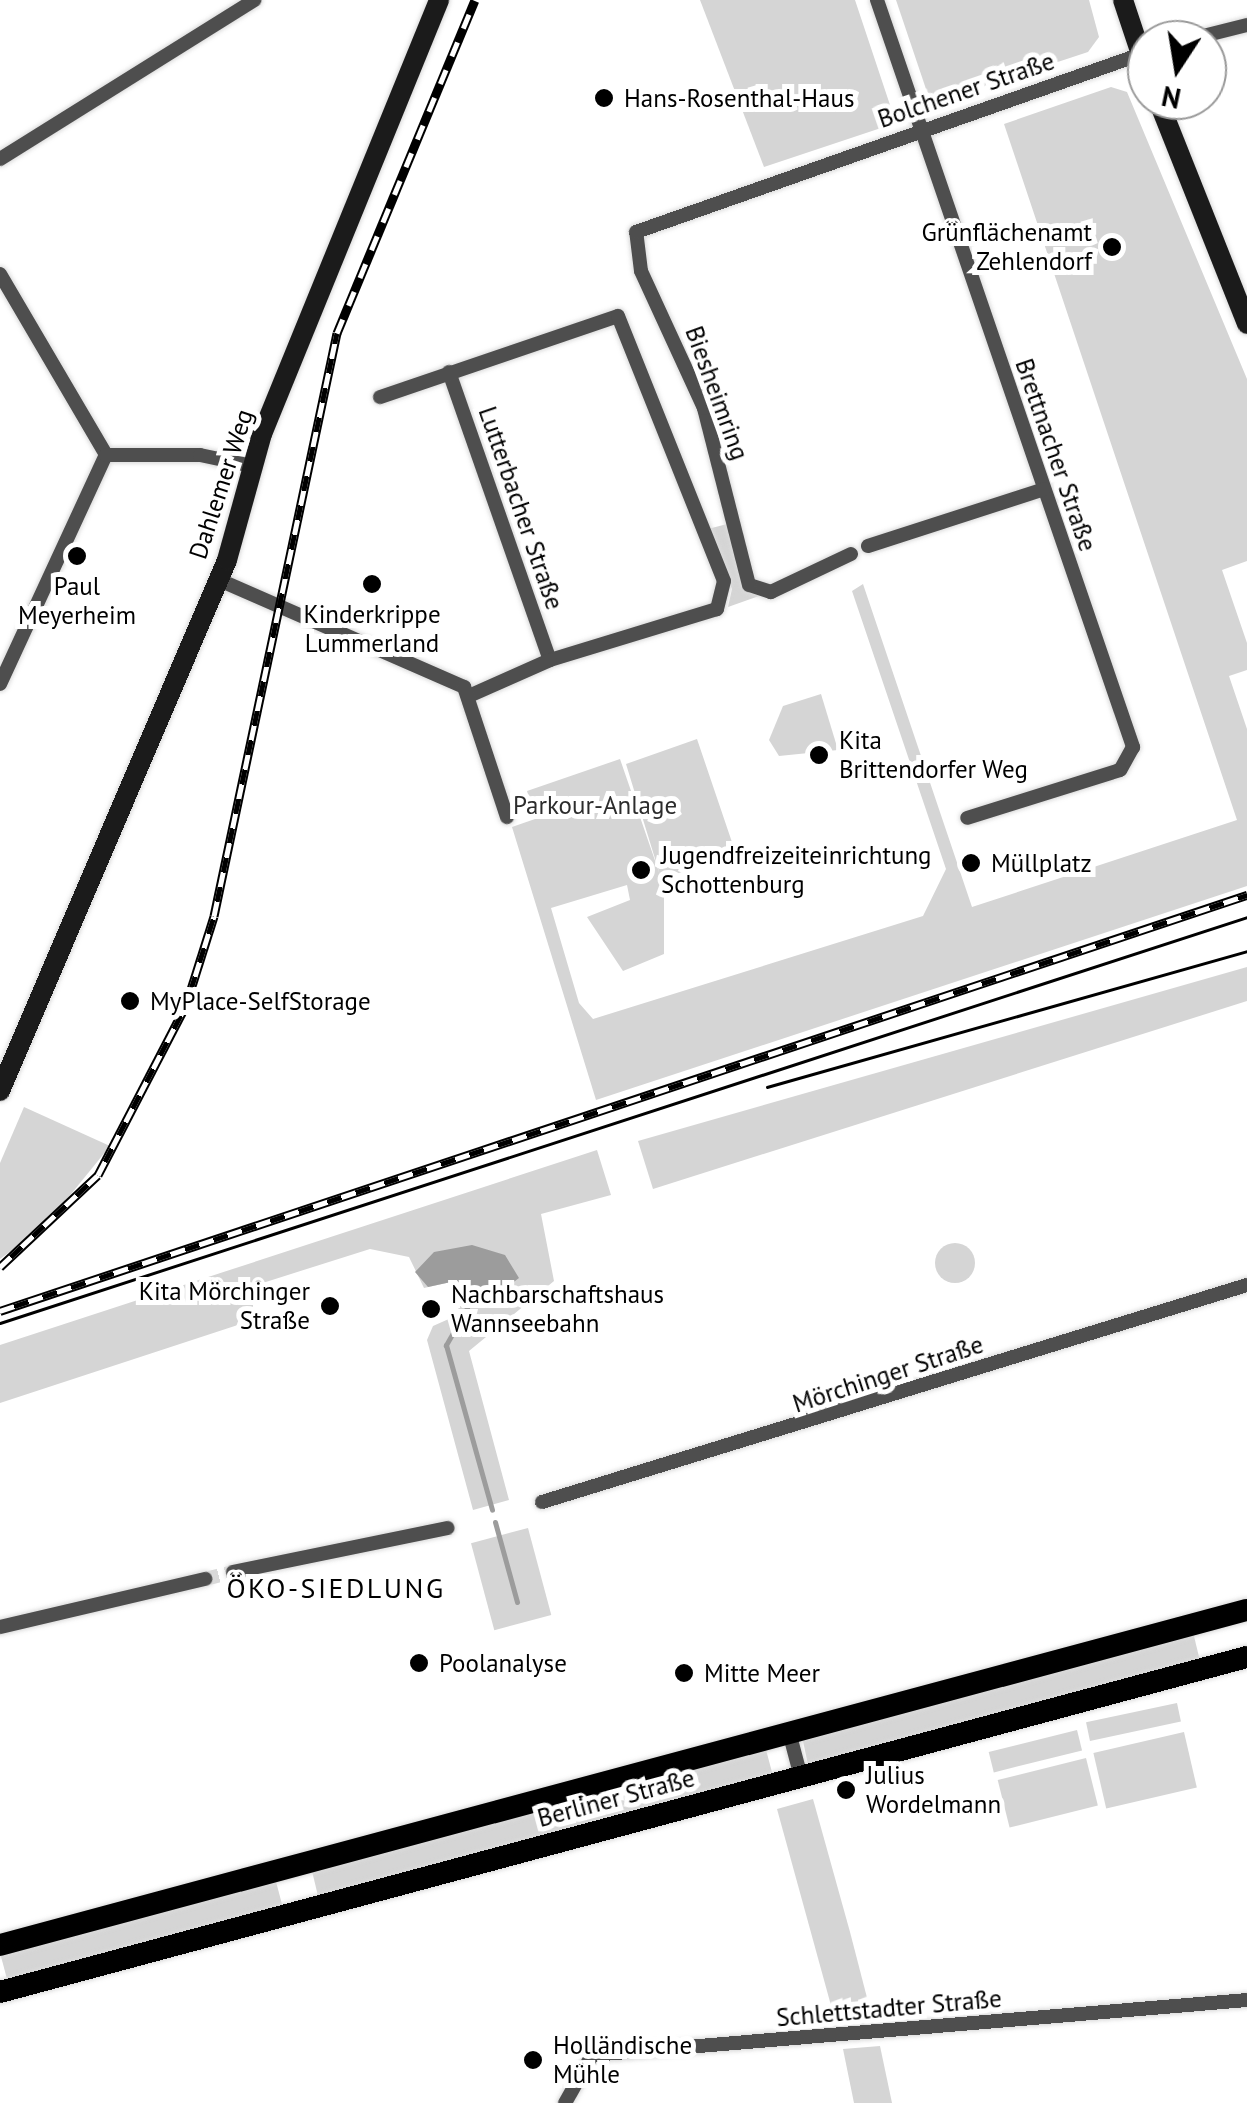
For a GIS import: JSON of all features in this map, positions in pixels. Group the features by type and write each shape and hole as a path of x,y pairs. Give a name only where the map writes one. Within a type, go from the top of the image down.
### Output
{"main road":[{"name":"Dahlemer Weg","path":"0,1091 218,578 252,466 438,0"},
{"path":"1166,120 1247,324"},
{"name":"Berliner Straße","path":"0,1945 1247,1610"},
{"name":"Berliner Straße","path":"0,1992 1247,1657"}],"street":[{"path":"0,159 254,0"},
{"name":"Brettnacher Straße","path":"876,0 1133,747 1120,770 966,818"},
{"name":"Bolchener Straße","path":"750,188 1127,66"},
{"name":"Biesheimring","path":"750,188 641,223 634,250 704,408 749,585 770,592 850,554"},
{"path":"0,274 106,455"},
{"path":"380,397 618,316 724,580 716,609 550,660 470,695"},
{"name":"Lutterbacher Straße","path":"450,372 550,660"},
{"path":"106,455 200,455 252,466"},
{"path":"0,684 106,455"},
{"path":"868,546 1044,489"},
{"path":"218,578 430,666 470,695 507,817"},
{"name":"Mörchinger Straße","path":"542,1502 1247,1285"},
{"path":"233,1572 448,1528"},
{"path":"0,1628 205,1579"},
{"path":"789,1732 800,1777"},
{"name":"Schlettstadter Straße","path":"564,2103 592,2056 1247,2000"}],"green space":[{"path":"700,0 855,0 896,123 764,167"},
{"path":"896,0 1089,0 1099,37 1088,52 940,101 927,92"},
{"name":"Parkour-Anlage","path":"1111,87 1127,92 1127,120 1139,120 1247,379 1247,561 1222,570 1247,643 1247,670 1229,676 1247,729 1247,886 596,1100 512,827 535,819 527,791 620,759 660,875 626,764 697,739 736,854 664,878 664,954 623,971 587,917 630,900 627,885 551,908 579,1003 593,1019 923,916 946,869 852,591 863,584 972,907 1237,820 1004,124"},
{"path":"727,524 745,586 759,596 728,607 732,589 708,529"},
{"path":"821,694 838,750 779,756 769,740 783,706"},
{"path":"1247,967 1247,1001 653,1189 638,1141"},
{"path":"24,1107 110,1146 46,1225 0,1259 0,1163"},
{"path":"597,1150 611,1195 541,1214 554,1281 469,1351 509,1500 473,1510 427,1340 433,1326 460,1314 451,1282 424,1288 409,1257 370,1249 253,1286 253,1320 0,1403 0,1345"},
{"path":"955,1243 969,1249 975,1263 969,1277 955,1283 941,1277 935,1263 941,1249"},
{"path":"528,1528 551,1615 494,1630 471,1543"},
{"path":"1193,1632 1200,1661 808,1765 803,1741"},
{"path":"1177,1703 1181,1722 1090,1741 1086,1722"},
{"path":"1077,1730 1082,1750 994,1772 989,1752"},
{"path":"1184,1732 1197,1788 1106,1808 1093,1753"},
{"path":"765,1746 773,1776 318,1896 312,1871"},
{"path":"1086,1758 1098,1806 1010,1828 998,1780"},
{"path":"813,1799 872,2017 835,2020 777,1809"},
{"path":"275,1878 283,1908 8,1982 0,1952"},
{"path":"880,2046 892,2103 854,2103 843,2049"}],"shaded area":[{"path":"472,1245 505,1255 519,1278 479,1308 457,1300 451,1282 428,1287 415,1272 434,1252"}],"waterway":[{"path":"467,1308 446,1345 492,1510"},
{"path":"495,1522 517,1602"}],"tunnel":[{"path":"205,1579 233,1572"}],"tram line":[{"path":"0,1323 1247,917"},
{"path":"767,1087 1247,951"}],"railway":[{"path":"0,1267 98,1175 186,1005 214,916 337,333 475,0"},
{"path":"0,1311 1247,895"}],"place":[{"name":"Hans-Rosenthal-Haus","path":"604,98"},
{"name":"Grünflächenamt Zehlendorf","path":"1112,247"},
{"name":"Paul Meyerheim","path":"77,556"},
{"name":"Kinderkrippe Lummerland","path":"372,584"},
{"name":"Kita Brittendorfer Weg","path":"819,755"},
{"name":"Müllplatz","path":"971,863"},
{"name":"Jugendfreizeiteinrichtung Schottenburg","path":"641,870"},
{"name":"MyPlace-SelfStorage","path":"130,1001"},
{"name":"Kita Mörchinger Straße","path":"330,1306"},
{"name":"Nachbarschaftshaus Wannseebahn","path":"431,1309"},
{"name":"Poolanalyse","path":"419,1663"},
{"name":"Mitte Meer","path":"684,1673"},
{"name":"Julius Wordelmann","path":"846,1790"},
{"name":"Holländische Mühle","path":"533,2060"}],"district":[{"name":"ÖKO-SIEDLUNG","path":"336,1588"}]}
